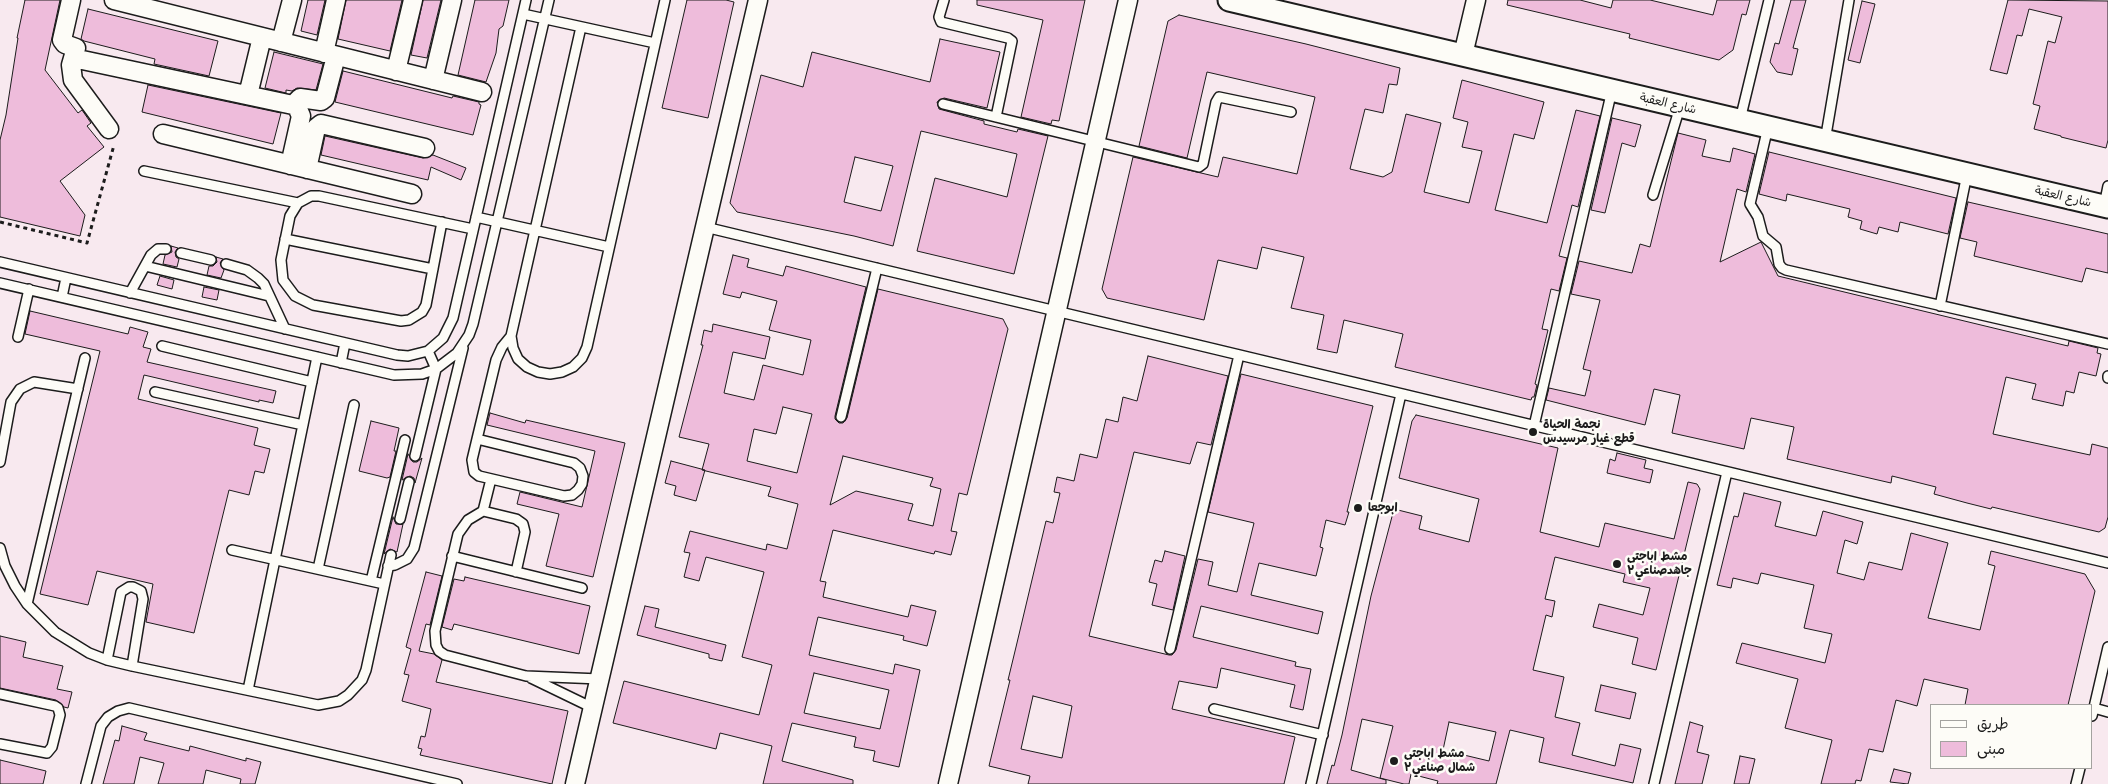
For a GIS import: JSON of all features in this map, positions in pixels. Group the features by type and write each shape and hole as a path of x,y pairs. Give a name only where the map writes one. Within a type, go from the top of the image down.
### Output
{"street":[{"path":"71,0 62,40 76,48 71,65 73,80 110,129"},
{"path":"114,0 482,92"},
{"path":"281,42 292,0"},
{"path":"293,105 300,98 321,101 325,98 336,0"},
{"path":"396,71 413,0"},
{"path":"433,80 452,0"},
{"path":"575,784 758,0"},
{"path":"948,784 1128,0"},
{"name":"شارع العقبة","path":"1229,0 2106,207"},
{"path":"1463,56 1476,0"},
{"path":"248,96 262,37"},
{"path":"73,58 293,105 297,107 301,116 299,167"},
{"path":"299,167 316,128 321,124 425,148"},
{"path":"163,134 412,194"}],"lane":[{"path":"0,262 397,355 408,356 428,351 436,345 449,329 526,0"},
{"path":"388,566 401,563 407,559 414,548 464,344 472,324 549,0"},
{"path":"580,27 511,336 512,348 518,358 532,370 550,374 562,372 573,367 582,358 587,347 665,0"},
{"path":"944,0 939,19 941,22 1008,38 1012,41 996,117"},
{"path":"1740,120 1769,0"},
{"path":"1825,141 1849,0"},
{"path":"523,14 655,43"},
{"path":"1534,426 1612,90"},
{"path":"943,104 1199,167 1203,164 1216,102 1219,98 1291,112"},
{"path":"1653,195 1680,107"},
{"path":"1768,127 1750,204 1758,217 1763,236 1776,246 1779,264 1782,268 2108,344"},
{"path":"144,171 298,203"},
{"path":"1940,306 1967,174"},
{"path":"2106,207 2108,186"},
{"path":"442,222 426,305 422,312 409,320 401,321 312,305 294,296 283,280 281,260 290,216 298,203 304,198 319,196 442,222 473,229"},
{"path":"476,217 609,247"},
{"path":"705,227 2108,563"},
{"path":"285,239 433,269"},
{"path":"130,293 154,251 166,249"},
{"path":"181,253 210,260"},
{"path":"226,264 253,273 264,284 285,329"},
{"path":"145,266 269,296"},
{"path":"841,417 877,268"},
{"path":"62,297 66,278"},
{"path":"0,283 394,375 422,374 436,369 447,363 464,344"},
{"path":"18,337 29,290"},
{"path":"477,439 574,463 580,468 583,476 582,484 572,495 564,496 479,476 472,466 477,439 496,360 502,347 511,336"},
{"path":"341,363 345,343"},
{"path":"162,346 312,382"},
{"path":"415,456 436,369 428,351"},
{"path":"1170,648 1239,355"},
{"path":"248,690 317,357"},
{"path":"27,604 85,358"},
{"path":"0,462 12,402 20,389 34,382 78,389"},
{"path":"154,392 303,425"},
{"path":"1311,784 1401,394"},
{"path":"318,569 354,404"},
{"path":"371,581 405,440"},
{"path":"1654,784 1727,472"},
{"path":"483,511 491,479"},
{"path":"400,519 409,482"},
{"path":"516,572 525,532 523,524 516,519 483,511 475,514 462,526 452,556 434,638 439,651 445,655 526,676 593,708"},
{"path":"0,548 9,572 27,604 55,632 88,653 132,666 318,705 339,701 348,696 356,688 366,670 391,555"},
{"path":"232,550 384,584"},
{"path":"452,556 582,588"},
{"path":"107,660 119,597 124,589 133,587 141,591 143,600 132,666"},
{"path":"2108,647 2093,712 2108,712"},
{"path":"526,676 600,679"},
{"path":"0,694 55,706 58,708 60,715 52,747 47,753 0,744"},
{"path":"86,784 101,726 108,717 118,711 129,708 457,784"},
{"path":"1214,709 1323,735"},
{"path":"2076,784 2080,769"},
{"path":"413,784 416,774"}],"path":[{"path":"0,222 87,244 116,137 110,129"}],"shaded area":[{"path":"0,0 2108,0 2108,784 0,784"}],"building":[{"path":"25,0 60,0 45,70 78,113 82,110 91,123 87,126 104,147 60,181 85,215 80,236 0,217 0,140 6,115 17,38"},
{"path":"308,0 325,0 317,35 301,31"},
{"path":"346,0 402,0 390,51 338,39"},
{"path":"423,0 441,0 427,58 411,55"},
{"path":"475,0 509,0 503,26 499,29 496,53 486,82 458,75"},
{"path":"687,0 726,0 734,2 708,118 662,108"},
{"path":"977,0 1085,0 1059,121 1052,120 1051,124 1021,117 1043,20 977,5"},
{"path":"1508,0 1580,0 1611,8 1613,0 1650,0 1713,15 1717,0 1750,0 1746,15 1742,14 1733,50 1719,60 1629,38 1630,34 1507,5"},
{"path":"1791,0 1806,0 1793,48 1798,49 1792,75 1777,72 1770,62 1775,43 1779,44"},
{"path":"2008,0 2108,1 2108,140 2106,148 2034,129 2040,106 2033,104 2048,41 2055,43 2062,17 2029,9 2022,36 2017,35 2007,74 1990,70"},
{"path":"1862,1 1875,4 1860,63 1848,60"},
{"path":"88,9 218,41 209,76 154,64 155,59 84,41 81,39"},
{"path":"1179,15 1400,68 1397,85 1389,84 1383,113 1365,109 1350,169 1383,177 1392,172 1406,114 1441,123 1424,192 1469,203 1482,151 1462,147 1468,122 1453,118 1462,80 1544,102 1534,139 1514,134 1495,210 1547,223 1576,110 1600,116 1578,207 1572,205 1559,256 1567,258 1559,291 1551,289 1542,329 1548,330 1535,384 1537,385 1534,397 1531,400 1395,367 1403,334 1344,320 1337,353 1317,349 1324,315 1291,308 1304,257 1262,247 1257,269 1218,260 1204,320 1107,298 1102,289 1133,157 1218,177 1223,157 1297,174 1315,97 1207,72 1187,158 1139,146 1168,21"},
{"path":"940,39 1000,52 987,108 944,98 937,102 939,109 984,121 984,124 1017,132 1018,129 1048,136 1014,274 917,251 935,178 1007,197 1017,154 921,131 893,246 737,212 730,203 761,75 803,87 812,52 930,82","holes":["855,157 893,166 881,211 844,202"]},
{"path":"274,52 323,64 316,90 297,88 292,91 286,90 286,93 265,88"},
{"path":"343,71 452,98 453,96 479,102 481,105 473,135 335,102"},
{"path":"148,85 281,113 273,144 142,112"},
{"path":"1612,118 1641,125 1635,147 1622,143 1605,213 1591,210"},
{"path":"1678,133 1706,140 1702,156 1730,162 1733,148 1755,154 1746,192 1737,189 1720,262 1761,242 1778,276 2068,346 2069,341 2098,348 2097,353 2101,354 2096,376 2079,372 2074,393 2066,391 2063,406 2032,399 2036,384 2006,377 1993,434 2090,455 2092,444 2108,448 2108,517 2105,528 2099,532 1992,507 1991,509 1934,494 1936,487 1892,476 1891,483 1787,459 1794,427 1751,418 1744,449 1672,433 1680,395 1654,389 1645,425 1546,400 1549,388 1585,396 1591,371 1583,369 1600,300 1571,294 1579,261 1632,273 1640,244 1650,247"},
{"path":"325,136 423,158 433,155 466,168 461,180 431,167 428,180 321,155"},
{"path":"1769,152 1956,198 1948,234 1900,222 1898,232 1879,227 1877,234 1860,229 1862,221 1848,217 1850,209 1787,194 1786,201 1759,194"},
{"path":"1968,202 2108,234 2108,273 2086,268 2082,282 1974,256 1977,242 1960,238"},
{"path":"171,246 178,248 175,252 176,257 179,259 177,267 163,264 165,255 172,252"},
{"path":"733,255 749,259 747,267 783,276 786,266 866,287 835,416 839,423 843,423 847,418 878,289 1003,319 1008,329 967,495 959,493 951,531 957,532 951,555 935,551 934,554 833,530 820,581 826,582 823,597 908,617 911,605 936,611 927,646 903,640 904,636 818,617 809,655 893,674 895,664 920,670 899,767 873,761 875,751 854,747 856,737 792,723 782,761 853,780 853,784 763,784 772,746 720,733 716,749 613,723 624,681 759,715 772,665 742,657 764,572 706,557 699,581 684,577 690,553 684,552 690,531 766,550 767,544 787,549 798,504 768,496 771,487 702,470 709,444 679,437 703,345 701,345 704,330 712,332 713,324 770,337 765,359 733,352 724,393 754,400 763,365 803,375 811,340 769,330 777,301 742,292 740,298 723,294","holes":["783,407 812,414 797,473 747,461 754,429 776,434","843,456 933,478 930,486 941,489 933,526 908,520 913,504 856,491 830,505","814,673 889,690 880,729 804,713"]},
{"path":"216,257 223,259 220,263 224,270 221,278 207,275 209,266 213,266 217,262"},
{"path":"160,276 174,280 172,289 157,285"},
{"path":"204,287 219,290 217,300 202,297"},
{"path":"30,311 128,334 130,327 148,332 143,347 151,349 147,362 276,391 273,403 259,400 259,402 144,375 138,399 258,428 254,445 270,449 264,473 255,471 249,495 229,490 194,633 146,622 153,584 97,571 88,605 40,594 100,351 25,334"},
{"path":"1148,356 1228,376 1211,445 1197,442 1190,464 1134,452 1089,636 1169,655 1172,655 1176,650 1198,559 1213,562 1208,585 1237,592 1254,523 1208,512 1241,374 1373,406 1345,525 1326,520 1320,547 1323,548 1316,576 1259,563 1251,595 1323,612 1318,634 1201,606 1193,637 1296,662 1295,666 1311,669 1303,710 1290,707 1295,685 1221,668 1217,688 1179,681 1172,709 1295,737 1284,784 1028,784 1030,776 989,766 1046,521 1053,523 1060,493 1054,492 1057,477 1074,481 1080,454 1097,458 1106,419 1118,422 1123,397 1137,401","holes":["1033,696 1072,706 1062,758 1021,749"]},
{"path":"490,413 525,423 526,420 625,443 593,577 546,566 559,514 517,504 520,492 582,507 595,451 487,425"},
{"path":"1416,415 1558,448 1540,532 1599,547 1605,523 1674,539 1688,482 1697,484 1700,489 1656,670 1632,664 1638,638 1593,627 1599,604 1643,615 1650,588 1623,582 1625,574 1555,557 1545,599 1555,601 1552,617 1546,615 1533,670 1564,677 1555,717 1580,723 1572,755 1615,766 1620,744 1641,749 1633,783 1539,762 1544,738 1510,730 1496,784 1437,784 1438,781 1411,774 1409,784 1404,784 1380,778 1393,726 1362,719 1351,770 1386,780 1386,784 1327,784 1342,735 1371,596 1394,509 1422,516 1419,529 1469,542 1479,499 1399,478 1412,421","holes":["1449,722 1496,732 1489,761 1443,750"]},
{"path":"371,421 399,428 390,477 387,478 359,471"},
{"path":"1617,453 1646,460 1644,468 1653,470 1650,483 1607,473 1610,459 1615,461"},
{"path":"408,454 413,462 417,462 422,458 415,483 414,478 410,476 402,480"},
{"path":"671,461 705,470 696,501 674,495 676,486 665,483"},
{"path":"1744,493 1781,502 1775,526 1816,536 1823,511 1863,522 1857,544 1845,540 1837,573 1864,580 1869,562 1902,570 1911,533 1948,543 1928,618 1980,630 1995,566 1988,564 1991,551 2085,574 2095,591 2068,704 1965,704 1968,689 1924,679 1917,706 1896,700 1883,752 1869,749 1861,781 1856,780 1855,784 1821,784 1832,740 1785,728 1798,679 1736,663 1742,643 1825,663 1832,634 1804,628 1814,585 1761,573 1758,584 1733,578 1731,588 1717,585 1734,516 1738,517"},
{"path":"393,517 396,524 403,524 397,552 390,549 384,554"},
{"path":"1165,551 1185,556 1173,610 1152,605 1157,584 1149,582 1155,560 1162,562"},
{"path":"426,572 442,576 430,625 426,624 419,651 434,654 442,660 436,682 568,711 552,784 420,755 422,749 418,748 421,736 425,737 431,709 402,701 409,675 404,674 411,649 406,647"},
{"path":"465,577 590,606 579,654 454,624 452,630 442,627 454,579 464,581"},
{"path":"645,606 659,609 655,627 726,645 722,661 709,658 709,654 637,635"},
{"path":"0,636 26,642 23,657 63,666 57,689 72,692 68,708 56,700 0,688"},
{"path":"1601,685 1636,693 1630,719 1595,711"},
{"path":"1690,722 1703,726 1697,752 1709,755 1702,784 1675,784"},
{"path":"122,726 147,733 144,740 189,751 190,746 246,761 246,758 261,762 255,784 240,784 241,779 206,770 203,784 158,784 164,763 140,757 134,784 103,784 115,740 119,741"},
{"path":"1740,756 1755,759 1749,784 1734,784"},
{"path":"0,760 46,771 43,784 0,784"},
{"path":"1894,769 1911,773 1908,784 1890,782"}],"place":[{"name":"نجمة الحياة قطع غيار مرسيدس","path":"1533,432"},
{"name":"ابوجعا","path":"1358,508"},
{"name":"مشط اباجتي جاهدصناعي٣","path":"1617,564"},
{"name":"مشط اباجتي شمال صناعي٣","path":"1394,761"}]}
